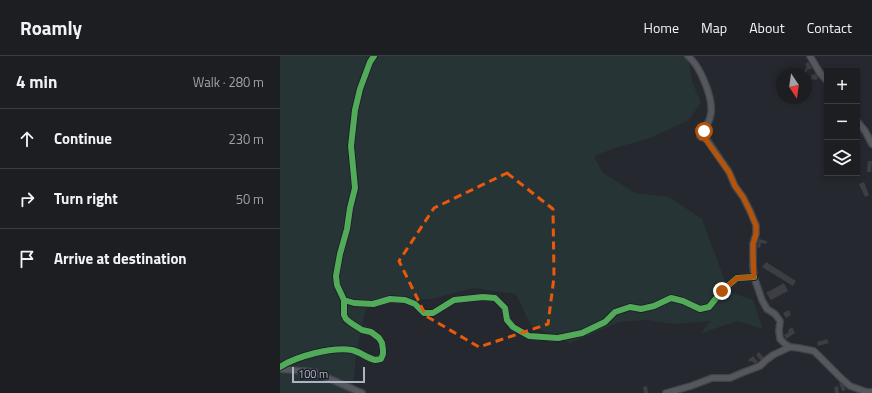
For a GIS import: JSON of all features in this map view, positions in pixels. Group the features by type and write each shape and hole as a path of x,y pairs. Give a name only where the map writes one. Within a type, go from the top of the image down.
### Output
{"street":[{"path":"280,368 288,362 331,350 350,350 375,360 381,359 383,354 382,343 379,338 371,332 362,330 351,323 344,315 344,300 337,285 336,276 355,188 351,146 355,110 360,89 370,62 374,56"},
{"path":"688,56 695,64 706,84 711,108 711,115 706,128 700,136 706,140 729,172 735,186 743,197 750,211 756,226 756,234 753,244 754,277 762,300 768,309 775,314 780,321 780,339 790,347"},
{"path":"810,56 824,78"},
{"path":"860,125 872,144"},
{"path":"344,300 354,303 372,304 390,299 405,300 414,304 424,313 433,313 454,300 483,297 495,298 505,308 507,320 513,327 529,336 558,338 582,333 605,322 614,312 630,307 641,309 654,306 671,298 683,301 700,309 709,307 722,291 737,278 754,277"},
{"path":"666,393 712,378 730,378 760,366 773,355 790,347 814,351 850,386 867,392 872,392"},
{"path":"280,368 314,372 362,393"}],"highlighted area":[{"path":"507,173 553,209 554,277 548,324 479,347 426,316 399,261 434,208"}],"shaded area":[{"path":"280,56 688,56 692,82 701,102 689,120 650,138 594,156 602,172 635,193 669,197 702,219 729,292 753,300 763,329 738,321 701,333 710,321 673,324 648,320 620,322 570,343 531,326 516,294 474,288 432,299 404,299 367,303 356,353 353,393 280,393"}],"building":[{"path":"808,62 812,68 806,68 807,67 805,64"},
{"path":"816,74 818,79 812,80 812,75"},
{"path":"868,161 872,161 871,172 867,172"},
{"path":"864,182 869,195 865,197 859,184"},
{"path":"759,239 767,241 766,244 761,243 760,248 757,247"},
{"path":"766,262 796,281 793,286 762,267"},
{"path":"784,283 788,291 771,300 766,293"},
{"path":"789,310 791,315 786,318 783,313"},
{"path":"792,327 795,333 786,339 784,335 789,332 788,330"},
{"path":"827,339 829,343 818,346 817,342"},
{"path":"759,352 764,358 761,361 756,355"},
{"path":"753,356 758,362 755,364 748,360"},
{"path":"842,381 846,390 842,391 839,383"},
{"path":"647,386 648,393 644,393 643,387"},
{"path":"838,386 839,393 835,393 834,387"}],"cycle path":[{"path":"280,367 295,359 324,351 344,349 352,350 375,360 381,359 383,354 382,343 379,338 371,332 362,330 346,319 344,315 344,300 337,285 336,276 355,188 351,146 355,110 360,89 370,62 374,56"},
{"path":"344,300 354,303 373,304 390,299 405,300 415,304 424,313 433,313 454,300 483,297 495,298 505,308 507,320 513,327 529,336 558,338 582,333 605,322 615,312 630,307 641,309 654,306 671,298 683,301 700,309 709,307 722,291 737,278 754,277"}],"route":[{"path":"704,131 700,136 701,138 706,140 729,172 735,186 743,197 756,226 756,234 753,244 754,277 737,278 722,291"}]}
